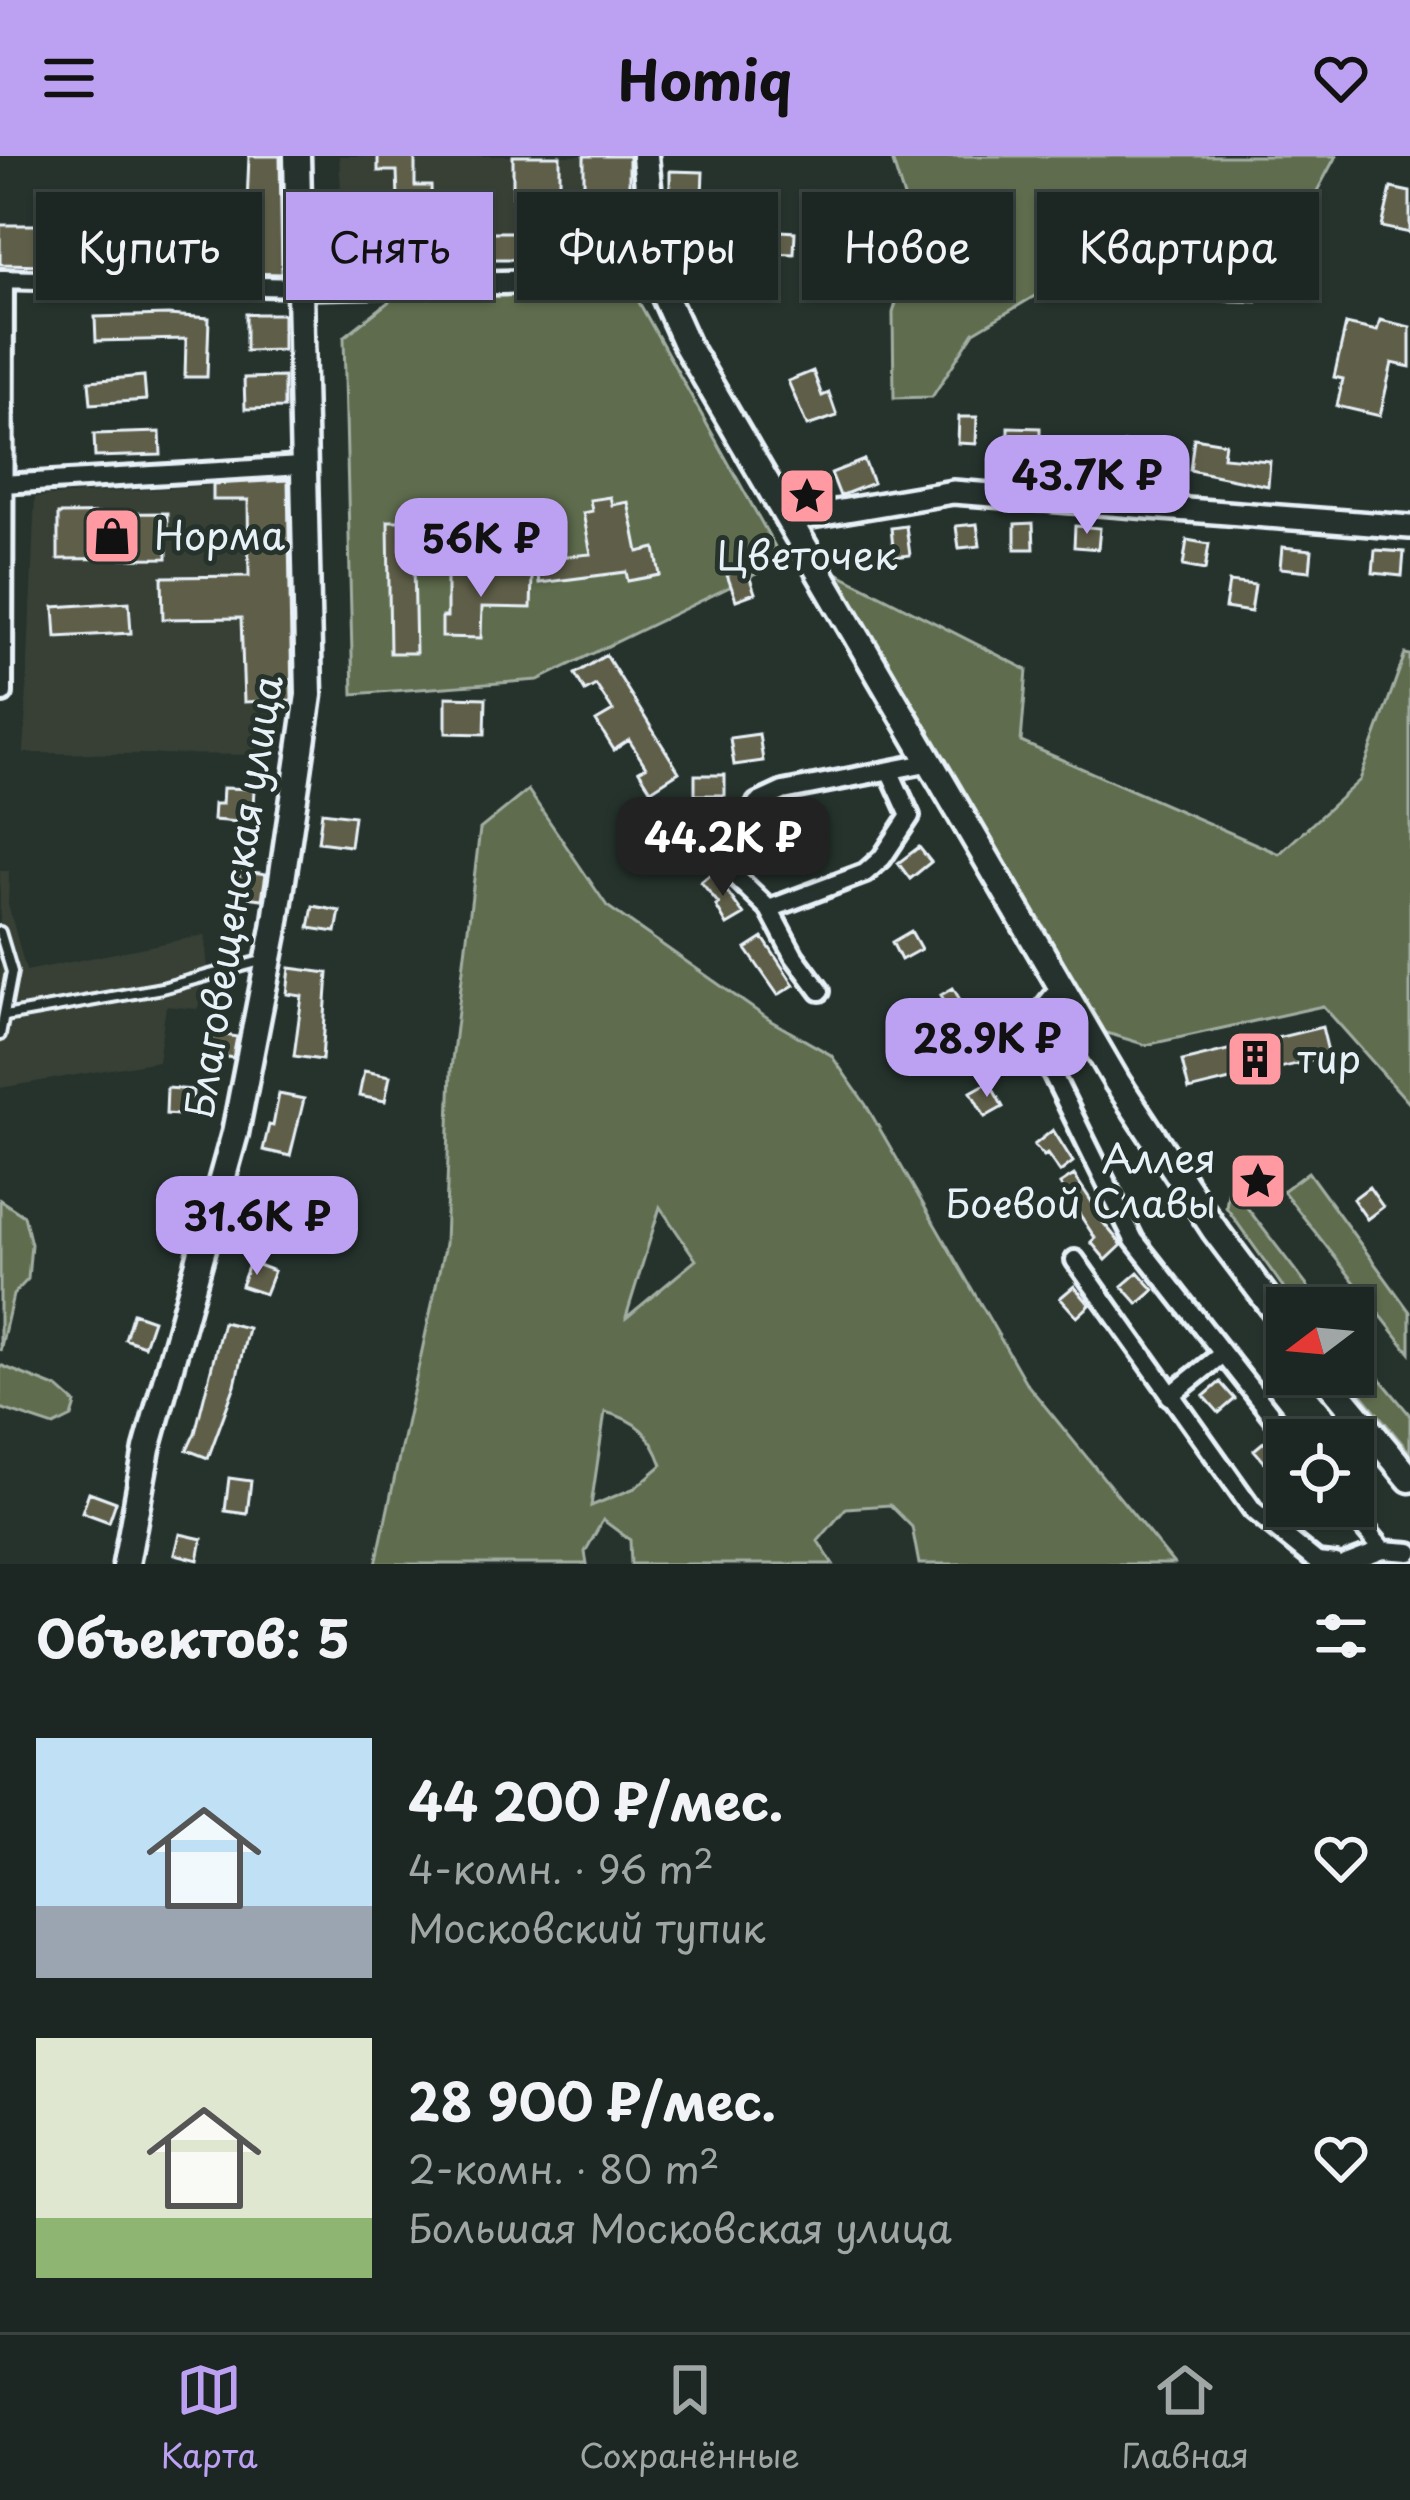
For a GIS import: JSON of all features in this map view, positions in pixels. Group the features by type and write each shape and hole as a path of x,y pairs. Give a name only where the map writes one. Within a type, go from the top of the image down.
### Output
{"main road":[{"name":"Благовещенская улица","path":"297,156 298,192"},
{"path":"645,156 649,192"},
{"name":"Благовещенская улица","path":"126,1564 147,1449 236,1133 309,695 299,300"},
{"path":"666,300 687,346 1118,1082 1266,1297"},
{"path":"1340,1395 1410,1479"}],"street":[{"path":"3,692 2,279 286,287"},
{"path":"2,484 302,466"},
{"path":"788,520 953,492 1410,526"},
{"path":"820,991 769,909 738,879 726,851 757,802 783,791 932,762"},
{"path":"769,909 865,873 882,858 910,815 890,772"},
{"path":"1061,986 1029,1026 1134,1240 1274,1419"},
{"path":"1075,1260 1253,1510 1317,1562 1336,1564"},
{"path":"1170,1396 1221,1355"},
{"path":"1364,1527 1383,1550"},
{"path":"1346,1564 1383,1550 1410,1552"}],"lane":[{"path":"0,932 12,972 0,1035"},
{"path":"4,1016 162,988 268,959"}],"shaded area":[{"path":"339,156 627,156 627,192 517,192 517,259 493,259 493,192 341,192"},
{"path":"283,481 292,687 276,755 24,753 35,497"},
{"path":"0,871 9,871 8,904 26,971 205,935 209,985 197,1009 166,1006 158,1061 0,1088"}],"green space":[{"path":"891,156 1336,156 1317,192 1037,192 1037,295 974,332 932,397 894,398 897,300 1013,300 1013,192 902,192"},
{"path":"517,295 517,300 638,300 783,561 538,680 353,694 344,337 391,300 493,300 493,296"},
{"path":"835,572 1027,670 1021,742 1279,854 1360,780 1405,654 1410,655 1410,1104 1323,1006 1146,1045 1097,1030"},
{"path":"528,790 607,906 771,1021 831,1055 866,1105 1026,1383 1174,1564 919,1564 912,1527 890,1505 846,1508 818,1541 833,1564 631,1564 630,1540 603,1520 585,1552 587,1564 376,1564 445,1244 451,1069 480,829","holes":["660,1207 696,1260 626,1318 626,1317","605,1412 641,1430 662,1465 635,1488 591,1506"]},
{"path":"1308,1172 1410,1312 1410,1353 1374,1307 1374,1287 1358,1287 1283,1191"},
{"path":"1229,1187 1308,1287 1283,1287 1226,1207"},
{"path":"0,1200 24,1216 31,1244 28,1279 13,1295 0,1351"},
{"path":"0,1365 58,1388 76,1404 72,1417 54,1426 0,1408"},
{"path":"1374,1371 1410,1415 1410,1453 1362,1395 1374,1395"}],"building":[{"path":"249,156 280,156 282,274 262,273 262,192 247,192"},
{"path":"378,156 415,156 415,186 431,186 431,192 398,192 397,171 378,171"},
{"path":"513,156 560,156 560,192 517,192 517,202 513,202"},
{"path":"584,156 629,156 629,190 584,190"},
{"path":"670,171 703,172 702,192 670,192"},
{"path":"1391,188 1410,192 1410,233 1382,227"},
{"path":"0,225 36,225 36,265 0,264"},
{"path":"778,231 795,232 794,254 778,253"},
{"path":"493,232 517,232 517,259 493,259"},
{"path":"246,314 283,314 283,350 246,351"},
{"path":"95,317 209,318 207,377 185,377 186,339 96,341"},
{"path":"1380,320 1410,327 1410,367 1392,363 1380,416 1337,406 1343,379 1334,377 1346,324 1377,331"},
{"path":"813,371 822,396 829,393 837,416 807,426 788,381"},
{"path":"144,376 146,400 91,404 89,381"},
{"path":"284,377 284,408 245,409 244,378"},
{"path":"959,417 977,417 976,444 958,443"},
{"path":"1008,427 1040,428 1040,450 1008,449"},
{"path":"160,432 161,455 95,457 94,434"},
{"path":"1194,438 1225,443 1223,457 1270,461 1268,486 1190,470"},
{"path":"1124,443 1159,448 1155,472 1120,467"},
{"path":"864,460 873,483 840,496 831,473"},
{"path":"288,480 292,700 244,702 241,618 163,619 162,577 249,576 248,500 213,500 213,484"},
{"path":"610,497 612,505 628,502 638,552 655,548 660,575 628,581 626,572 539,583 536,559 591,554 583,513 592,511 590,500"},
{"name":"Норма","path":"167,513 167,558 58,559 58,514"},
{"path":"388,521 413,521 416,653 390,653"},
{"path":"1033,523 1034,549 1015,549 1015,524"},
{"path":"977,524 980,546 959,548 956,526"},
{"path":"906,526 910,555 894,557 891,528"},
{"path":"1075,526 1100,528 1098,549 1074,547"},
{"path":"1187,540 1209,544 1205,570 1183,566"},
{"path":"1282,547 1312,550 1310,571 1280,568"},
{"path":"1375,550 1404,552 1402,576 1373,573"},
{"path":"746,567 755,593 736,600 727,575"},
{"path":"447,571 532,577 531,608 482,607 481,638 442,637"},
{"path":"1229,582 1255,585 1251,612 1225,608"},
{"path":"129,602 131,633 56,637 54,607"},
{"path":"606,655 679,772 651,790 639,771 646,767 629,740 614,750 596,721 613,711 596,685 585,691 575,674"},
{"path":"446,697 486,698 485,734 446,733"},
{"path":"759,734 763,761 734,765 730,738"},
{"path":"695,775 725,775 725,795 695,795"},
{"path":"223,788 254,789 252,823 213,820 214,804 222,804"},
{"path":"322,812 354,816 350,846 318,842"},
{"path":"919,847 931,862 910,879 898,863"},
{"path":"240,870 266,874 262,899 236,896"},
{"path":"713,872 744,915 727,925 719,904 701,882"},
{"path":"313,906 340,911 336,932 309,928"},
{"path":"911,931 921,949 901,960 892,942"},
{"path":"763,938 794,985 778,995 746,949"},
{"path":"290,968 328,973 322,1060 294,1056 302,996 287,994"},
{"path":"953,988 978,1030 959,1040 949,1020 954,1017 941,995"},
{"name":"тир","path":"1322,1027 1329,1056 1189,1090 1182,1061"},
{"path":"213,1033 237,1037 233,1058 210,1054"},
{"path":"364,1071 390,1076 385,1101 359,1096"},
{"path":"989,1082 1003,1107 985,1117 971,1092"},
{"path":"167,1088 193,1090 192,1116 166,1114"},
{"path":"279,1094 304,1099 290,1156 263,1150"},
{"path":"1053,1130 1073,1162 1060,1172 1034,1145"},
{"path":"1074,1175 1092,1202 1098,1199 1107,1216 1101,1220 1122,1245 1106,1260 1060,1184"},
{"path":"1369,1187 1383,1207 1367,1219 1353,1199"},
{"path":"256,1211 282,1217 277,1240 250,1233"},
{"path":"250,1262 274,1271 265,1294 241,1286"},
{"path":"1138,1272 1154,1290 1138,1304 1122,1286"},
{"path":"1074,1286 1090,1305 1077,1317 1060,1298"},
{"path":"133,1313 153,1320 144,1346 125,1339"},
{"path":"223,1322 248,1328 235,1385 208,1458 187,1450"},
{"path":"1220,1382 1235,1399 1219,1413 1204,1396"},
{"path":"1266,1440 1266,1464 1254,1450"},
{"path":"229,1478 251,1481 247,1514 225,1511"},
{"path":"89,1492 116,1502 109,1522 82,1512"},
{"path":"180,1534 202,1539 198,1560 175,1554"}],"place":[{"name":"Цветочек","path":"807,496"},
{"name":"Норма","path":"112,536"},
{"name":"тир","path":"1255,1059"},
{"name":"Аллея Боевой Славы","path":"1258,1181"}]}
